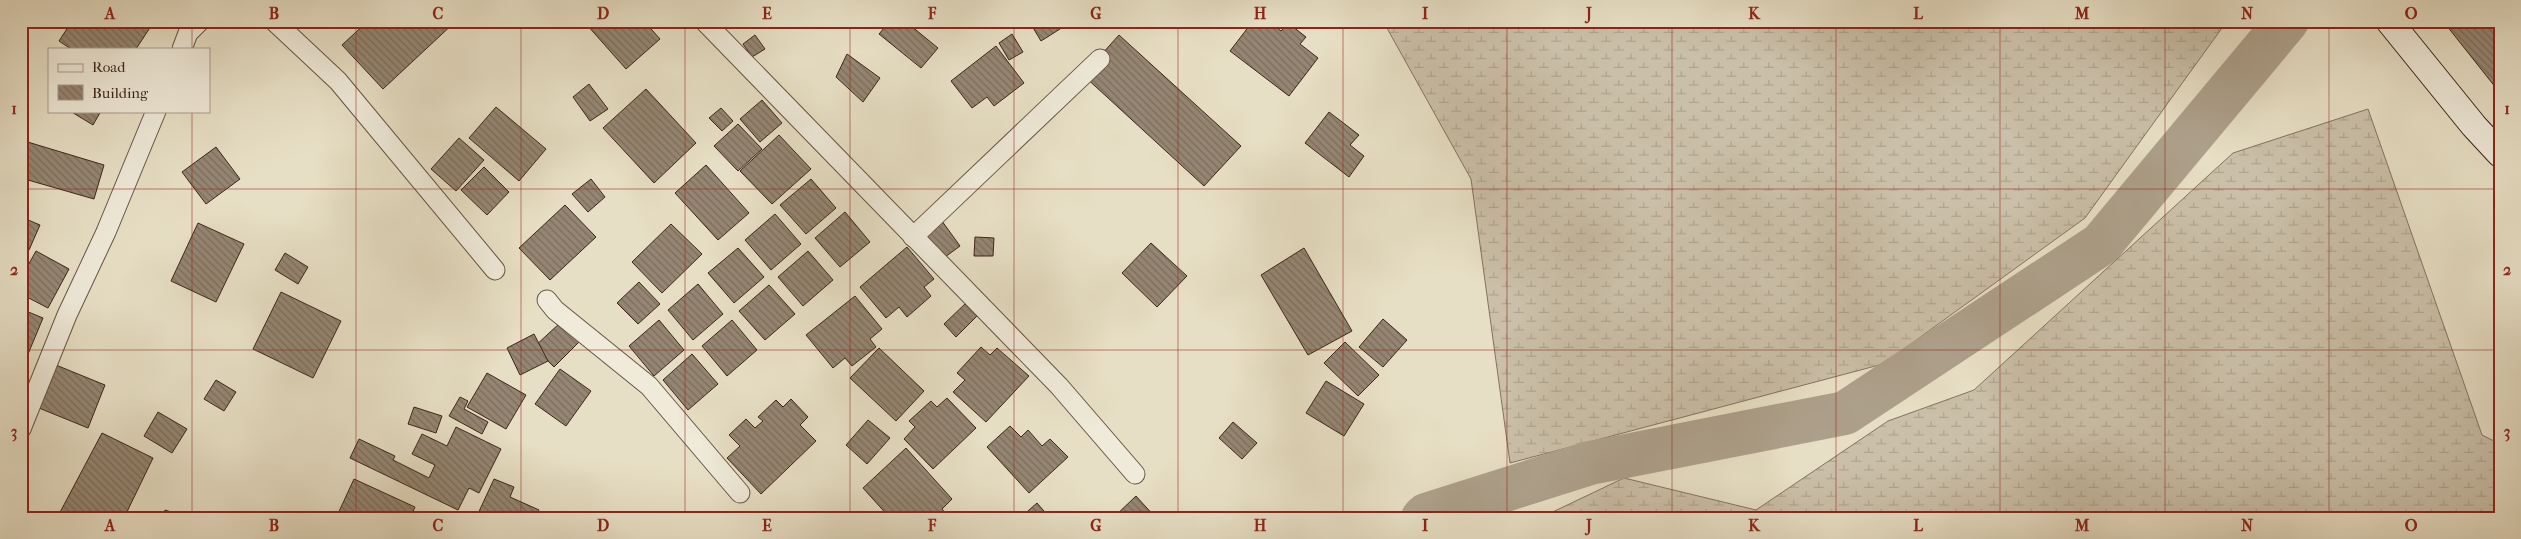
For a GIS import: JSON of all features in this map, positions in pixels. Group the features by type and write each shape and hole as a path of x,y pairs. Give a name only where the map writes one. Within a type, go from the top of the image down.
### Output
{"street":[{"path":"182,48 188,33 200,21"},
{"path":"274,21 338,81 494,270"},
{"path":"704,21 1059,386 1135,474"},
{"path":"2389,21 2474,126 2500,154"},
{"path":"913,237 1100,59"},
{"path":"21,429 67,315 106,232 156,112"},
{"path":"547,300 555,310 649,386 740,494"}],"green space":[{"path":"1383,21 2227,21 2085,218 1883,364 1510,463 1471,179"},
{"path":"2368,109 2482,435 2500,444 2500,518 1540,518 1624,478 1756,510 1888,421 1974,390 2233,153"}],"building":[{"path":"72,21 151,21 153,23 137,48 70,48 59,41"},
{"path":"368,21 456,21 383,89 342,45"},
{"path":"591,21 644,21 660,39 626,69 587,25"},
{"path":"890,21 905,21 938,48 921,68 879,34"},
{"path":"1029,21 1070,21 1071,22 1041,41"},
{"path":"1253,21 1268,21 1281,31 1288,23 1306,37 1300,44 1318,58 1289,96 1230,51"},
{"path":"2443,21 2500,21 2500,93"},
{"path":"1012,34 1023,52 1009,60 999,43"},
{"path":"755,35 765,49 752,57 743,44"},
{"path":"1119,35 1241,146 1204,186 1083,75"},
{"path":"996,46 1024,83 994,106 987,97 972,108 951,81"},
{"path":"847,54 880,78 863,102 836,77"},
{"path":"589,84 608,109 590,121 573,97"},
{"path":"646,89 696,143 654,183 603,128"},
{"path":"762,100 782,123 760,142 740,119"},
{"path":"496,107 546,149 519,181 469,138"},
{"path":"721,108 733,121 722,131 709,118"},
{"path":"72,112 100,112 93,125"},
{"path":"1329,112 1359,135 1350,145 1364,156 1349,177 1305,143"},
{"path":"738,124 762,149 738,171 714,146"},
{"path":"779,135 811,169 772,204 740,171"},
{"path":"459,138 484,160 456,191 431,169"},
{"path":"21,140 104,165 94,199 21,178"},
{"path":"216,147 240,179 206,204 182,172"},
{"path":"706,165 749,213 718,240 675,193"},
{"path":"484,167 509,192 487,215 461,190"},
{"path":"591,179 605,197 588,212 572,194"},
{"path":"811,179 836,208 806,234 780,205"},
{"path":"565,205 596,237 550,280 519,248"},
{"path":"845,212 870,242 840,267 815,238"},
{"path":"775,214 801,244 771,270 745,240"},
{"path":"21,217 40,225 29,250 21,246"},
{"path":"939,217 960,246 941,260 920,231"},
{"path":"198,223 244,244 216,302 171,281"},
{"path":"671,224 702,254 662,293 632,262"},
{"path":"975,237 994,238 993,256 974,256"},
{"path":"1151,243 1187,276 1157,307 1122,273"},
{"path":"907,247 934,279 924,287 931,296 907,317 899,307 886,318 860,287"},
{"path":"738,248 764,277 734,303 708,273"},
{"path":"1304,248 1352,331 1308,355 1261,275"},
{"path":"36,251 69,269 48,308 21,294 21,278"},
{"path":"808,251 833,280 803,306 778,277"},
{"path":"285,253 308,267 298,284 275,270"},
{"path":"639,282 660,304 638,324 617,303"},
{"path":"698,284 723,314 693,340 668,310"},
{"path":"769,285 795,314 765,340 739,311"},
{"path":"281,292 341,321 313,378 253,349"},
{"path":"855,296 882,329 870,339 876,347 852,366 845,358 833,368 806,335"},
{"path":"966,303 978,315 956,337 944,324"},
{"path":"21,309 43,318 21,371"},
{"path":"1383,319 1407,340 1383,367 1359,347"},
{"path":"659,320 684,350 654,376 629,346"},
{"path":"732,320 757,350 727,376 702,346"},
{"path":"560,323 579,342 554,367 534,347"},
{"path":"534,334 548,361 520,375 507,348"},
{"path":"1345,342 1379,375 1358,396 1324,363"},
{"path":"981,347 990,355 997,348 1029,376 986,422 953,392 965,380 957,373"},
{"path":"879,348 924,391 896,421 850,378"},
{"path":"692,354 718,384 688,410 663,380"},
{"path":"51,363 105,385 88,428 34,406"},
{"path":"560,369 591,391 566,426 535,404"},
{"path":"487,373 526,395 506,429 467,407"},
{"path":"216,380 236,392 224,411 204,399"},
{"path":"1326,381 1364,404 1344,436 1306,413"},
{"path":"460,397 468,401 464,409 488,422 482,434 449,416"},
{"path":"947,398 976,428 933,469 904,439 915,427 909,421 931,401 937,407"},
{"path":"791,399 808,417 800,425 816,441 761,494 727,458 740,446 729,435 746,419 755,428 763,421 758,417 776,400 783,407"},
{"path":"414,407 442,416 436,433 408,424"},
{"path":"158,412 187,429 172,453 144,436"},
{"path":"868,420 890,438 867,464 846,445"},
{"path":"1233,422 1257,443 1242,459 1219,438"},
{"path":"1010,426 1021,437 1028,430 1042,446 1050,439 1068,457 1029,493 987,447"},
{"path":"456,427 501,449 479,493 469,488 458,510 350,458 359,439 395,456 393,460 429,478 435,465 412,454 422,434 447,446"},
{"path":"102,433 153,458 124,518 57,518"},
{"path":"906,448 952,499 942,509 949,518 890,518 863,488"},
{"path":"354,479 415,507 410,518 336,518"},
{"path":"494,479 514,487 510,497 539,510 535,518 476,518"},
{"path":"1136,496 1156,518 1113,518"},
{"path":"1037,503 1050,518 1020,518"},
{"path":"165,510 190,518 163,518"}],"waterway":[{"path":"1423,518 1426,515 1590,463 1845,413 2101,244 2287,21"}]}
